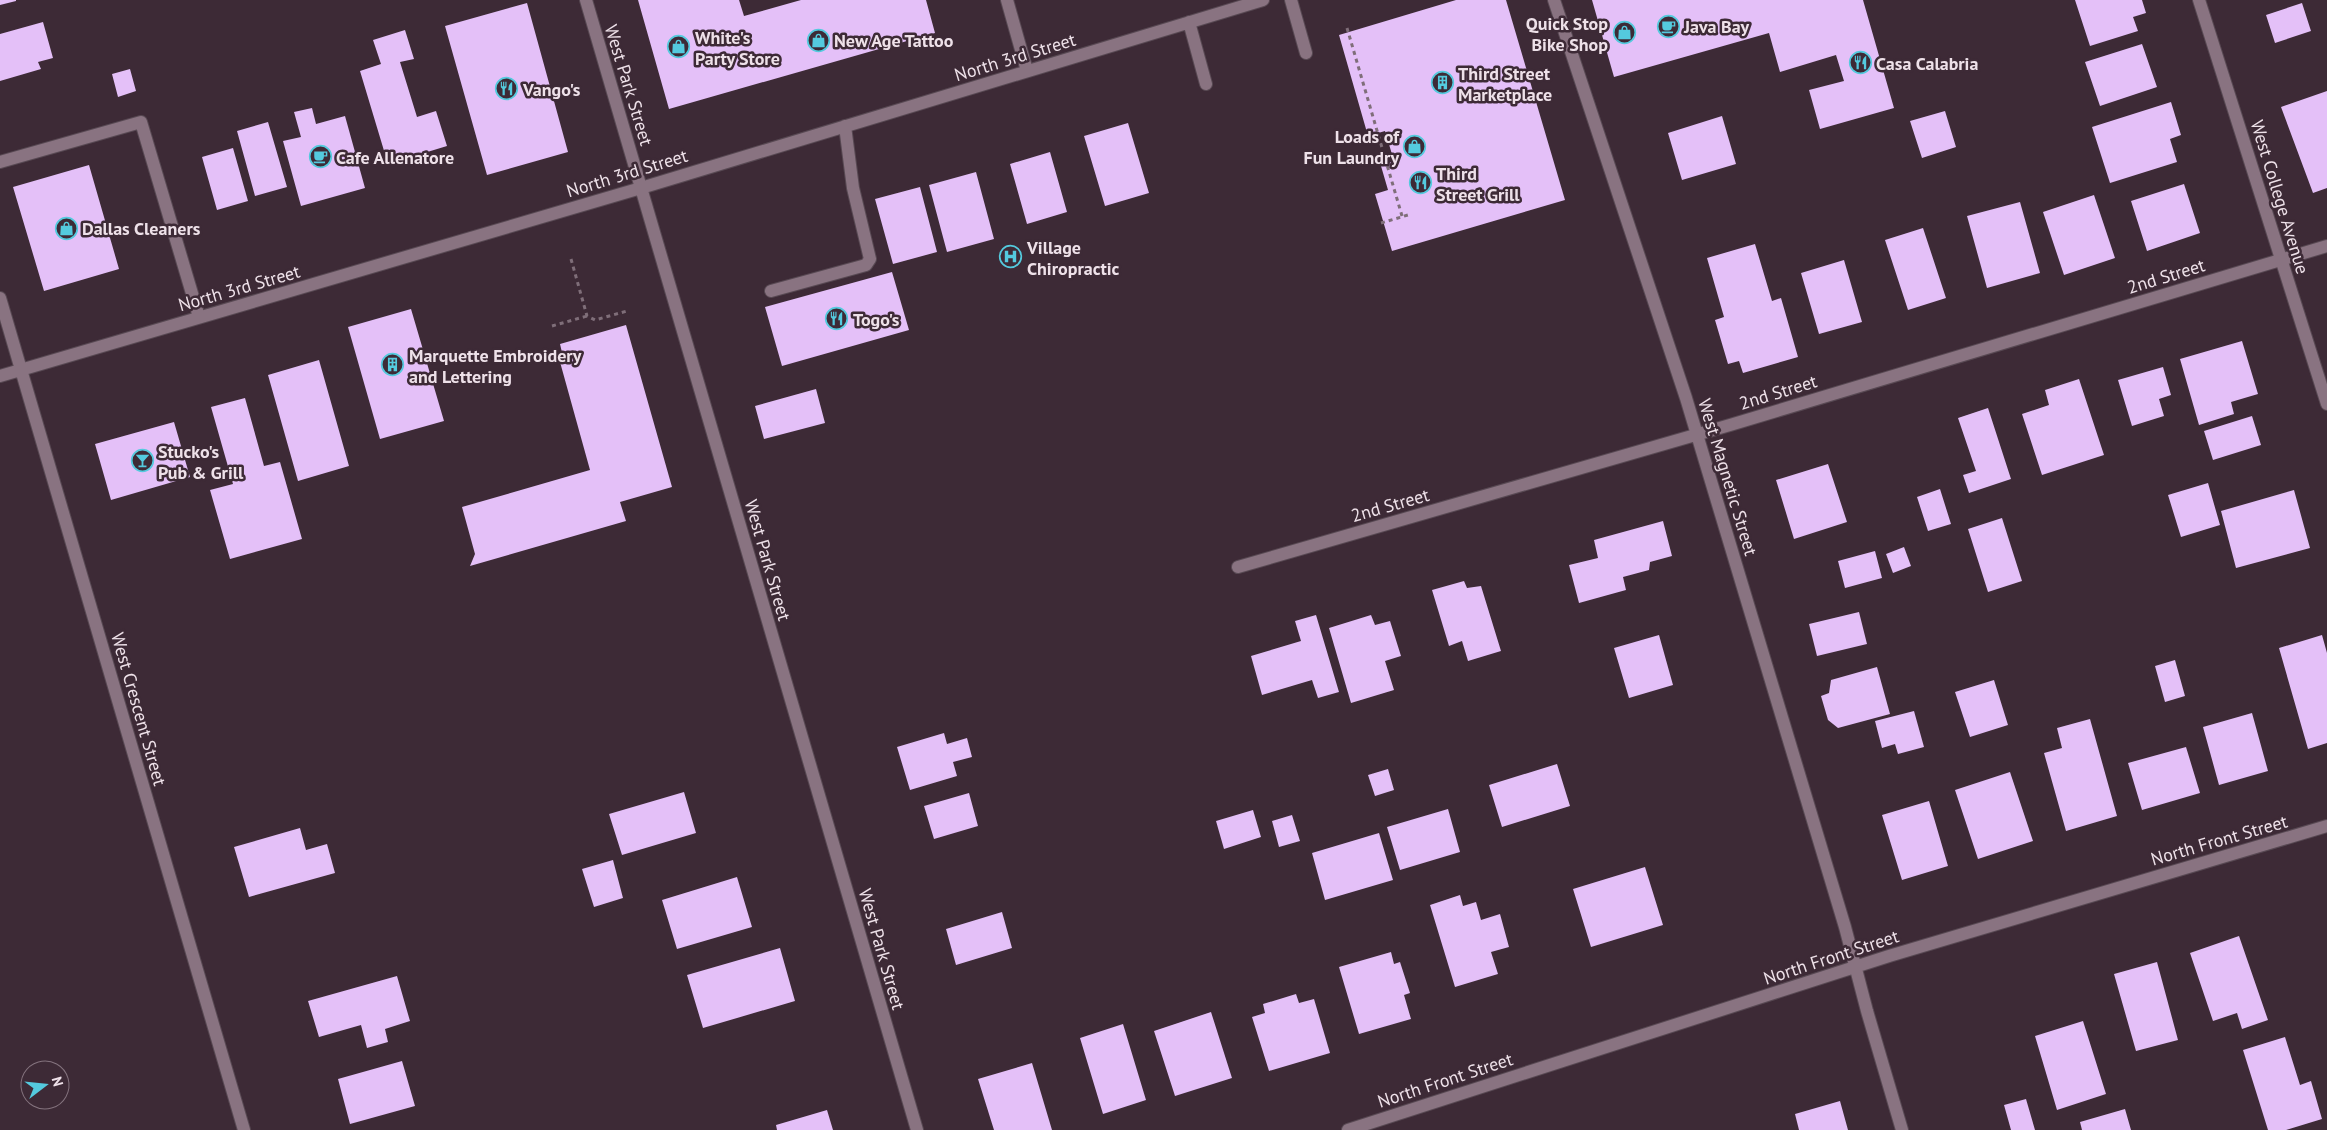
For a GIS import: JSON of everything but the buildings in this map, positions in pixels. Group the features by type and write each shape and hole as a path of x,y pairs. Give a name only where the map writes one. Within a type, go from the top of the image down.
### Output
{"street":[{"name":"West Park Street","path":"586,0 917,1130"},
{"path":"1007,0 1027,71"},
{"name":"North 3rd Street","path":"0,376 641,188 1263,0"},
{"path":"1291,0 1306,53"},
{"name":"West Magnetic Street","path":"1554,0 1697,434 1856,967 1902,1130"},
{"name":"West College Avenue","path":"2199,0 2327,404"},
{"path":"1189,22 1206,84"},
{"path":"0,162 140,122 199,318"},
{"path":"770,291 866,265 870,259 854,188 845,126"},
{"name":"2nd Street","path":"1238,566 1697,434 2327,246"},
{"name":"West Crescent Street","path":"0,298 244,1130"},
{"name":"North Front Street","path":"1348,1130 1898,953 2327,826"}],"path":[{"path":"1347,28 1402,216"},
{"path":"1381,223 1408,214"},
{"path":"571,259 587,316"},
{"path":"552,326 587,316 595,320 627,311"}],"place":[{"name":"Java Bay","path":"1668,26"},
{"name":"Quick Stop Bike Shop","path":"1624,33"},
{"name":"New Age Tattoo","path":"818,40"},
{"name":"White's Party Store","path":"679,47"},
{"name":"Casa Calabria","path":"1860,63"},
{"name":"Third Street Marketplace","path":"1442,83"},
{"name":"Vango's","path":"507,89"},
{"name":"Loads of Fun Laundry","path":"1415,146"},
{"name":"Cafe Allenatore","path":"320,157"},
{"name":"Third Street Grill","path":"1420,183"},
{"name":"Dallas Cleaners","path":"66,228"},
{"name":"Village Chiropractic","path":"1011,257"},
{"name":"Togo's","path":"837,319"},
{"name":"Marquette Embroidery and Lettering","path":"393,365"},
{"name":"Stucko's Pub & Grill","path":"142,461"}]}
